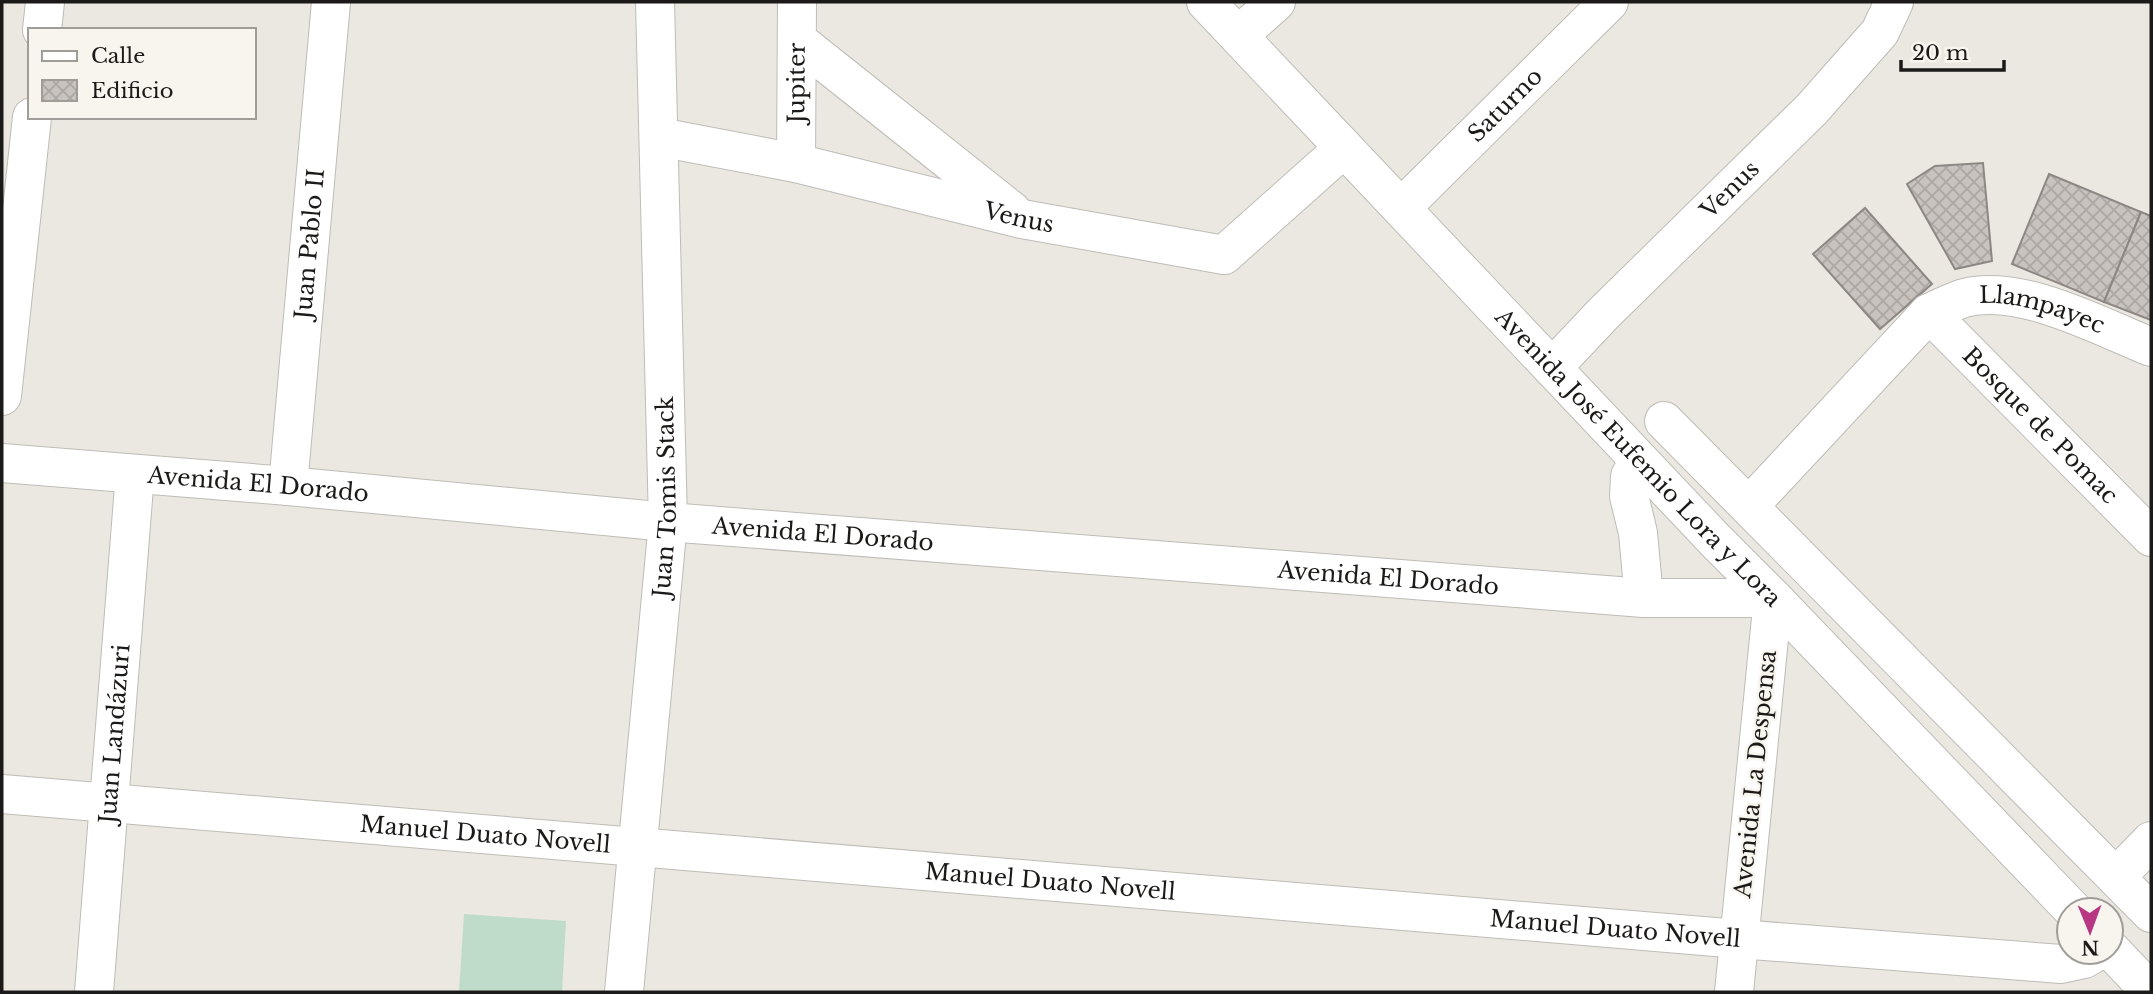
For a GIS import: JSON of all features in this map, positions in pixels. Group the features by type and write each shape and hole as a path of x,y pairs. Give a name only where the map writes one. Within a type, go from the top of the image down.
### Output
{"street":[{"path":"42,28 45,2"},
{"name":"Juan Pablo II","path":"288,486 331,2"},
{"name":"Juan Tomis Stack","path":"624,992 668,522 655,2"},
{"name":"Jupiter","path":"796,163 797,2"},
{"name":"Avenida José Eufemio Lora y Lora","path":"1206,2 1714,540 2060,896"},
{"path":"1240,35 1276,2"},
{"name":"Saturno","path":"1402,207 1609,2"},
{"name":"Venus","path":"1552,368 1604,313 1812,109 1880,32 1894,2"},
{"path":"797,40 1021,219"},
{"path":"2,396 32,119"},
{"name":"Venus","path":"659,137 796,163 1021,219 1224,256 1344,148"},
{"name":"Llampayec","path":"1929,313 1966,298 2003,295 2043,303 2151,347"},
{"path":"1749,506 1929,313"},
{"name":"Bosque de Pomac","path":"1929,313 2151,537"},
{"path":"1664,421 2151,913"},
{"path":"1639,461 1630,476 1629,496 1638,533 1644,598"},
{"name":"Avenida El Dorado","path":"2,463 288,486 668,522 1644,598 1773,598"},
{"name":"Juan Landázuri","path":"94,992 135,474"},
{"name":"Avenida La Despensa","path":"1734,992 1773,598"},
{"name":"Manuel Duato Novell","path":"2,794 2055,964"},
{"path":"2116,877 2151,841"},
{"path":"2125,965 2151,992"}],"green space":[{"path":"464,914 566,921 562,992 459,992"}],"building":[{"path":"1983,163 1992,261 1955,269 1907,184 1935,166"},
{"path":"2049,174 2141,212 2104,302 2012,264"},
{"path":"1865,208 1932,284 1880,329 1813,254"},
{"path":"2141,212 2151,216 2151,320 2104,302"}]}
